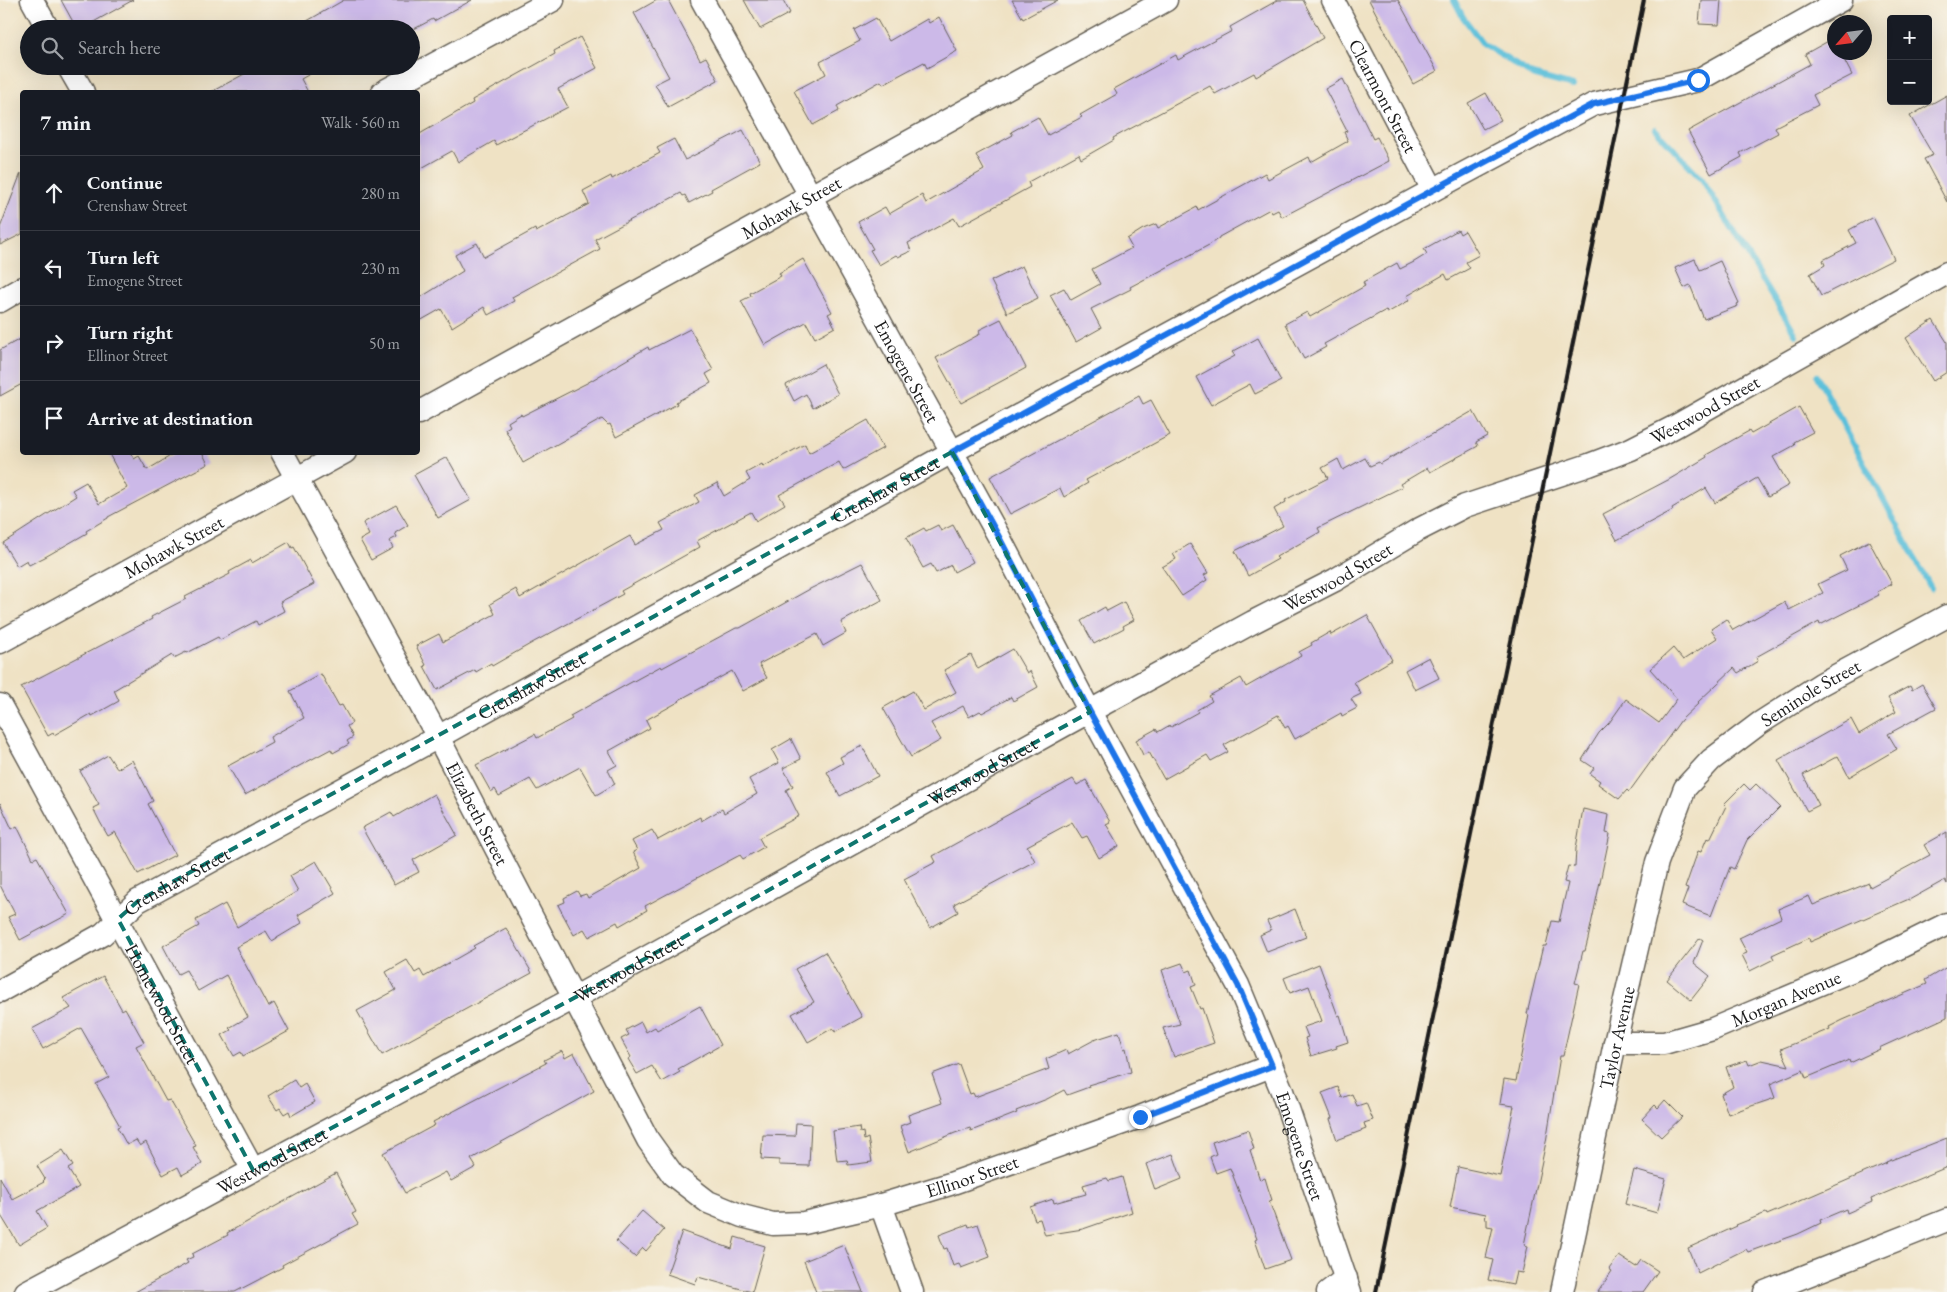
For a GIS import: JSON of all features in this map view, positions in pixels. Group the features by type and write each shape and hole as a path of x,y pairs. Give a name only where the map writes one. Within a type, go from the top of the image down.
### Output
{"street":[{"path":"32,0 43,20"},
{"path":"420,72 553,0"},
{"name":"Emogene Street","path":"702,0 998,535 1090,712 1238,985 1285,1101 1348,1285"},
{"name":"Mohawk Street","path":"420,412 1166,0"},
{"name":"Clearmont Street","path":"1333,0 1433,190"},
{"name":"Crenshaw Street","path":"0,991 103,934 138,901 952,452 1433,190 1594,104 1698,80 1841,0"},
{"path":"73,75 82,90"},
{"path":"387,90 414,75"},
{"name":"Westwood Street","path":"26,1292 574,998 1052,732 1253,622 1335,580 1418,530 1465,506 1589,466 1631,449 1674,427 1947,273"},
{"path":"0,301 20,289"},
{"name":"Elizabeth Street","path":"284,455 438,737 648,1140 673,1175"},
{"name":"Mohawk Street","path":"0,642 341,455"},
{"name":"Seminole Street","path":"1686,788 1711,760 1760,723 1821,684 1947,616"},
{"name":"Homewood Street","path":"0,705 253,1170"},
{"name":"Taylor Avenue","path":"1562,1292 1615,1043 1657,862 1686,788"},
{"name":"Morgan Avenue","path":"1615,1043 1664,1043 1713,1028 1860,967 1947,924"},
{"name":"Ellinor Street","path":"673,1175 708,1202 742,1216 773,1224 804,1223 881,1205 950,1184 1140,1117 1272,1066"},
{"path":"881,1205 912,1292"},
{"path":"1765,1292 1947,1220"},
{"path":"1328,1292 1348,1285"}],"highlighted area":[{"path":"952,452 1090,712 574,998 253,1170 118,919 138,901"}],"building":[{"path":"61,0 133,0 97,20 72,20"},
{"path":"344,0 472,0 434,21 433,19 420,26 420,20 309,20"},
{"path":"657,0 668,0 700,60 706,57 718,80 668,107 655,84 669,77 634,13"},
{"path":"744,0 783,0 790,13 760,29"},
{"path":"1012,0 1058,0 1023,19"},
{"path":"1278,0 1303,0 1323,38 1256,77 1254,73 1215,94 1210,86 1113,138 1114,140 1081,159 1079,154 1028,182 1030,187 959,226 954,218 908,243 911,251 898,257 896,255 879,265 870,250 873,249 858,222 885,207 889,214 922,195 926,203 984,170 976,155 1013,135 1011,132 1038,117 1048,135 1082,117 1080,115 1117,94 1114,89 1176,55 1178,60 1232,31 1230,27"},
{"path":"1369,0 1398,0 1437,71 1413,84"},
{"path":"1701,0 1721,0 1719,25 1699,24"},
{"path":"939,17 957,51 927,68 924,62 883,84 881,81 837,106 839,111 813,125 794,91 826,74 820,62 860,41 854,30 876,18 889,41 927,19 929,23"},
{"path":"580,37 597,68 558,89 568,107 496,145 494,141 458,162 452,151 420,169 420,134 473,103 472,100 555,54 554,51"},
{"path":"1827,42 1827,60 1844,60 1852,75 1813,95 1818,105 1775,127 1778,133 1740,153 1742,157 1711,174 1688,131 1810,64 1805,54"},
{"path":"242,75 308,75 301,79 307,90 215,90"},
{"path":"1343,79 1373,139 1377,137 1389,161 1282,217 1278,210 1272,213 1270,209 1219,237 1209,245 1130,287 1131,289 1091,309 1101,328 1076,342 1050,295 1064,288 1071,300 1100,284 1092,269 1132,248 1127,239 1143,229 1156,224 1158,228 1197,207 1198,210 1265,173 1268,179 1309,157 1311,162 1348,141 1344,132 1347,131 1325,89"},
{"path":"1486,93 1501,120 1483,129 1468,103"},
{"path":"1947,95 1947,202 1924,159 1933,155 1910,116"},
{"path":"743,130 760,162 689,203 685,195 683,196 681,193 595,239 600,249 512,297 514,301 488,315 484,307 452,327 441,309 420,321 420,298 463,271 455,255 477,243 484,257 535,229 536,232 589,204 583,191 611,176 612,179 660,153 657,148 674,139 685,160"},
{"path":"20,176 20,235 0,245 0,228"},
{"path":"1873,217 1894,259 1821,296 1810,274 1825,265 1823,260 1856,243 1849,230"},
{"path":"1458,230 1460,234 1465,231 1479,255 1466,262 1470,268 1448,280 1445,274 1407,296 1410,300 1387,313 1386,310 1324,344 1326,347 1304,359 1285,324 1307,312 1310,317 1365,286 1363,282 1397,263 1400,269 1414,262 1427,254 1424,249"},
{"path":"803,259 832,312 828,314 835,327 815,338 806,322 765,345 741,301 751,296 750,293 781,276 779,273"},
{"path":"1695,259 1700,270 1720,261 1739,303 1737,304 1738,306 1704,319 1690,285 1684,288 1675,268"},
{"path":"1022,266 1038,298 1007,313 991,281"},
{"path":"1001,319 1026,368 961,403 936,358 980,334 979,330"},
{"path":"1933,320 1947,342 1947,372 1933,381 1906,338"},
{"path":"690,329 713,370 706,374 711,383 616,437 610,424 608,425 602,419 523,463 505,429 510,426 508,422 587,383 648,347 649,350"},
{"path":"1258,338 1281,381 1255,394 1250,384 1211,405 1196,377 1235,356 1232,352"},
{"path":"20,339 20,385 0,396 0,350"},
{"path":"823,364 838,394 813,408 806,394 794,401 786,385"},
{"path":"1139,396 1143,404 1151,400 1170,435 1086,480 1088,483 1064,497 1060,488 1010,514 990,477"},
{"path":"1799,407 1813,432 1794,442 1795,445 1773,457 1789,485 1768,497 1757,478 1715,503 1706,488 1672,508 1673,510 1617,540 1603,514 1670,479 1707,457 1706,455 1749,431 1751,434"},
{"path":"1473,411 1487,436 1476,442 1478,446 1430,472 1427,468 1400,484 1402,487 1318,528 1320,532 1276,557 1278,559 1248,576 1235,551 1283,526 1274,509 1286,502 1285,500 1328,478 1322,468 1338,459 1343,470 1365,458 1370,466 1379,462 1380,464"},
{"path":"868,420 883,448 843,470 839,462 779,495 785,504 756,521 751,512 697,541 700,547 621,591 623,594 492,666 491,663 437,690 416,646 439,634 443,642 495,614 490,604 516,589 520,598 630,536 635,545 664,530 660,523 699,502 695,495 717,483 724,496 750,480 746,473 762,464 763,467 805,444 809,453"},
{"path":"110,455 132,455 134,459 139,456 147,470 172,455 204,455 208,464 108,517 86,531 87,533 29,565 27,560 17,566 3,543 76,496 72,490 86,482 99,504 127,488"},
{"path":"447,457 471,500 438,518 414,475"},
{"path":"396,505 408,525 395,533 397,537 389,541 393,548 371,560 360,540 369,535 363,523"},
{"path":"938,525 941,531 953,525 973,562 954,572 951,565 936,573 931,564 923,568 906,538 924,528 926,531"},
{"path":"1869,541 1892,584 1877,592 1879,595 1820,625 1819,622 1756,657 1758,661 1738,673 1734,668 1681,720 1629,792 1627,790 1619,799 1598,784 1600,781 1590,774 1594,768 1582,760 1599,733 1609,723 1626,699 1659,723 1677,699 1650,669 1673,648 1683,660 1717,638 1711,629 1726,619 1733,630 1784,602 1789,610 1823,593 1818,584 1847,570 1840,556"},
{"path":"289,542 292,548 294,547 314,584 280,602 284,611 258,625 256,621 220,640 218,637 187,653 174,658 172,655 114,690 119,701 54,735 53,733 48,736 21,687 152,619 151,617 186,599 185,597 230,574 229,572 251,560 252,563"},
{"path":"1190,544 1208,573 1204,575 1207,580 1182,596 1162,567 1176,559 1173,554"},
{"path":"862,563 882,600 841,622 846,633 823,646 817,634 759,664 767,678 743,691 732,671 646,720 650,728 609,751 617,765 608,770 615,784 596,795 580,767 537,790 530,779 499,796 495,789 491,792 476,765 535,734 537,738 572,719 570,716 661,666 662,668"},
{"path":"1124,602 1134,620 1123,626 1124,628 1094,644 1081,621 1105,607 1107,611"},
{"path":"1367,615 1392,660 1354,682 1361,694 1351,699 1357,708 1342,716 1341,713 1295,739 1288,726 1285,728 1278,715 1224,745 1228,752 1211,761 1207,755 1164,779 1149,752 1143,755 1136,740 1156,729 1158,732 1170,725 1171,727 1198,712 1197,710 1212,701 1209,696 1241,678 1246,687 1301,656 1299,652 1312,645 1311,643 1330,632 1331,635"},
{"path":"1013,649 1027,673 1030,671 1038,687 1013,701 1011,697 982,713 980,711 969,717 963,706 931,723 941,740 911,757 883,708 913,691 924,710 956,692 944,670 971,655 978,669"},
{"path":"1429,657 1439,678 1415,690 1405,670"},
{"path":"321,674 339,706 342,705 352,723 347,726 353,737 347,741 349,744 333,753 331,749 245,795 228,766 272,742 270,737 304,718 290,691"},
{"path":"1922,684 1936,708 1888,734 1897,749 1849,777 1838,756 1803,775 1819,805 1807,811 1778,760 1851,719 1859,734 1896,712 1888,698 1910,686 1912,690"},
{"path":"791,739 801,759 783,768 793,786 786,790 799,816 759,838 764,847 743,859 740,855 645,906 647,910 619,926 617,922 589,937 584,929 574,935 558,905 565,902 564,898 577,891 580,896 586,894 588,898 641,868 633,852 637,850 632,841 652,830 658,840 700,817 701,821 722,809 724,813 757,794 749,779 779,763 772,750"},
{"path":"862,746 878,776 840,796 827,772 843,763 840,757"},
{"path":"108,755 117,769 132,760 153,801 148,804 175,855 138,874 115,832 108,836 100,822 93,808 99,805 80,771"},
{"path":"1073,779 1077,785 1086,780 1110,822 1106,824 1119,846 1099,858 1087,836 1082,838 1072,822 1027,846 1035,861 954,904 958,912 930,928 904,879 936,862 933,856"},
{"path":"1744,784 1750,790 1756,784 1780,807 1747,840 1734,869 1730,867 1711,916 1682,905 1688,889 1685,888 1698,851 1701,852 1707,838 1710,839 1726,806 1724,804"},
{"path":"434,794 457,835 413,860 419,872 394,885 362,828 391,812 394,817"},
{"path":"0,803 12,829 17,826 33,859 37,857 69,914 20,940 8,917 15,914 0,885"},
{"path":"1583,809 1609,815 1606,833 1610,834 1588,939 1575,983 1579,984 1563,1056 1560,1056 1546,1142 1524,1245 1528,1246 1522,1273 1516,1272 1513,1285 1488,1280 1493,1260 1486,1258 1493,1227 1487,1226 1486,1214 1450,1207 1458,1167 1500,1176 1514,1106 1500,1104 1504,1079 1516,1081 1529,1015 1527,1014 1543,946 1546,946 1552,921 1559,922 1568,883 1564,882 1568,866 1575,867 1576,848"},
{"path":"1947,832 1947,884 1945,880 1909,900 1810,942 1809,938 1772,955 1774,959 1750,971 1742,955 1747,953 1739,938 1781,918 1778,909 1809,896 1813,905 1869,883 1870,887 1930,855 1924,845"},
{"path":"316,861 335,893 298,915 302,923 272,941 266,931 236,947 268,1007 274,1003 289,1031 243,1056 241,1052 234,1056 222,1035 231,1030 229,1028 248,1017 226,975 198,991 186,970 178,974 163,946 199,926 196,920 225,904 237,927 298,891 290,876"},
{"path":"1295,909 1306,937 1267,952 1260,935 1271,930 1267,921"},
{"path":"506,928 532,973 382,1055 357,1011 396,990 386,972 407,960 415,973 420,970 424,977"},
{"path":"1700,938 1703,940 1694,963 1710,976 1691,1000 1667,980"},
{"path":"825,952 862,1017 835,1032 833,1028 808,1042 792,1014 814,1002 795,969"},
{"path":"1182,963 1186,972 1191,970 1196,985 1191,987 1200,1009 1202,1008 1214,1043 1174,1057 1163,1028 1180,1024 1162,970"},
{"path":"1319,964 1338,1016 1340,1015 1348,1042 1336,1046 1337,1048 1311,1056 1305,1038 1308,1037 1304,1027 1322,1021 1309,986 1290,993 1284,978"},
{"path":"1947,967 1947,1017 1850,1063 1849,1060 1806,1078 1803,1070 1770,1084 1775,1098 1728,1114 1721,1094 1733,1087 1726,1067 1747,1060 1749,1065 1762,1060 1789,1066 1781,1049 1830,1029 1829,1027 1843,1020 1927,984 1925,980"},
{"path":"103,976 122,1010 125,1008 144,1042 136,1046 166,1101 170,1100 196,1146 193,1147 202,1164 182,1175 178,1167 163,1175 146,1142 140,1146 136,1140 127,1145 117,1127 120,1126 96,1084 109,1077 81,1028 43,1049 32,1029 71,1008 63,998"},
{"path":"700,1006 721,1045 678,1069 680,1072 662,1082 652,1066 637,1074 628,1059 631,1057 621,1039 629,1035 626,1030 641,1022 646,1032 655,1027 657,1030"},
{"path":"1119,1032 1124,1049 1126,1048 1131,1072 1088,1085 1089,1087 1067,1095 1064,1090 1016,1111 1017,1113 971,1131 970,1128 955,1133 909,1152 900,1126 910,1122 908,1115 942,1103 932,1074 959,1064 970,1094 973,1093 975,1097 1049,1069 1046,1059 1066,1050 1068,1054 1094,1040"},
{"path":"562,1051 565,1058 574,1053 594,1091 471,1159 476,1167 451,1181 446,1172 405,1193 383,1153 435,1125 433,1122 546,1063 544,1060"},
{"path":"294,1080 299,1088 305,1084 315,1102 291,1116 289,1111 284,1114 280,1108 277,1110 268,1096"},
{"path":"1338,1087 1342,1098 1352,1094 1357,1106 1366,1103 1373,1120 1364,1123 1366,1129 1337,1140 1330,1119 1332,1118 1322,1093"},
{"path":"1665,1100 1682,1117 1661,1137 1642,1119 1655,1105 1658,1108"},
{"path":"796,1123 811,1124 809,1166 779,1165 779,1160 761,1159 763,1135 795,1136"},
{"path":"859,1127 860,1133 863,1132 864,1140 868,1138 872,1162 848,1165 847,1160 837,1161 833,1131"},
{"path":"1248,1130 1254,1149 1250,1150 1260,1180 1265,1178 1272,1200 1269,1201 1291,1260 1265,1269 1255,1240 1257,1239 1230,1168 1216,1173 1210,1157 1216,1154 1212,1142"},
{"path":"1947,1138 1947,1167 1871,1199 1872,1202 1847,1213 1846,1209 1820,1220 1821,1223 1798,1234 1748,1252 1746,1249 1698,1273 1688,1248 1736,1225 1766,1213 1767,1215 1886,1162"},
{"path":"63,1150 73,1166 68,1169 79,1187 37,1211 47,1228 19,1245 0,1214 0,1177 12,1199 44,1182 45,1179 37,1166"},
{"path":"1173,1154 1182,1179 1155,1190 1146,1164"},
{"path":"1634,1170 1666,1179 1657,1213 1625,1204"},
{"path":"336,1173 356,1212 352,1214 358,1224 235,1292 135,1292 188,1263 186,1260 193,1257 192,1254 228,1235 227,1233"},
{"path":"1122,1177 1132,1212 1083,1229 1045,1235 1040,1219 1035,1220 1030,1207 1053,1199 1054,1203 1086,1194 1083,1185 1107,1178 1109,1181"},
{"path":"642,1211 664,1230 646,1251 643,1248 635,1257 616,1241"},
{"path":"968,1224 969,1227 978,1224 990,1257 961,1268 959,1264 953,1266 947,1248 944,1249 939,1235"},
{"path":"682,1231 732,1249 735,1237 765,1246 752,1292 698,1277 695,1284 667,1274"},
{"path":"844,1245 863,1292 816,1292 804,1261"},
{"path":"1619,1256 1636,1267 1641,1260 1658,1271 1643,1292 1598,1292 1612,1271 1609,1269"}],"waterway":[{"path":"1454,0 1463,17 1483,44 1532,75 1573,86"},
{"path":"1655,129 1702,179 1796,335"},
{"path":"1817,376 1931,588"}],"railway":[{"path":"1376,1292 1644,0"}],"route":[{"path":"1140,1117 1272,1066 1238,985 952,452 1594,104 1698,80"}]}
